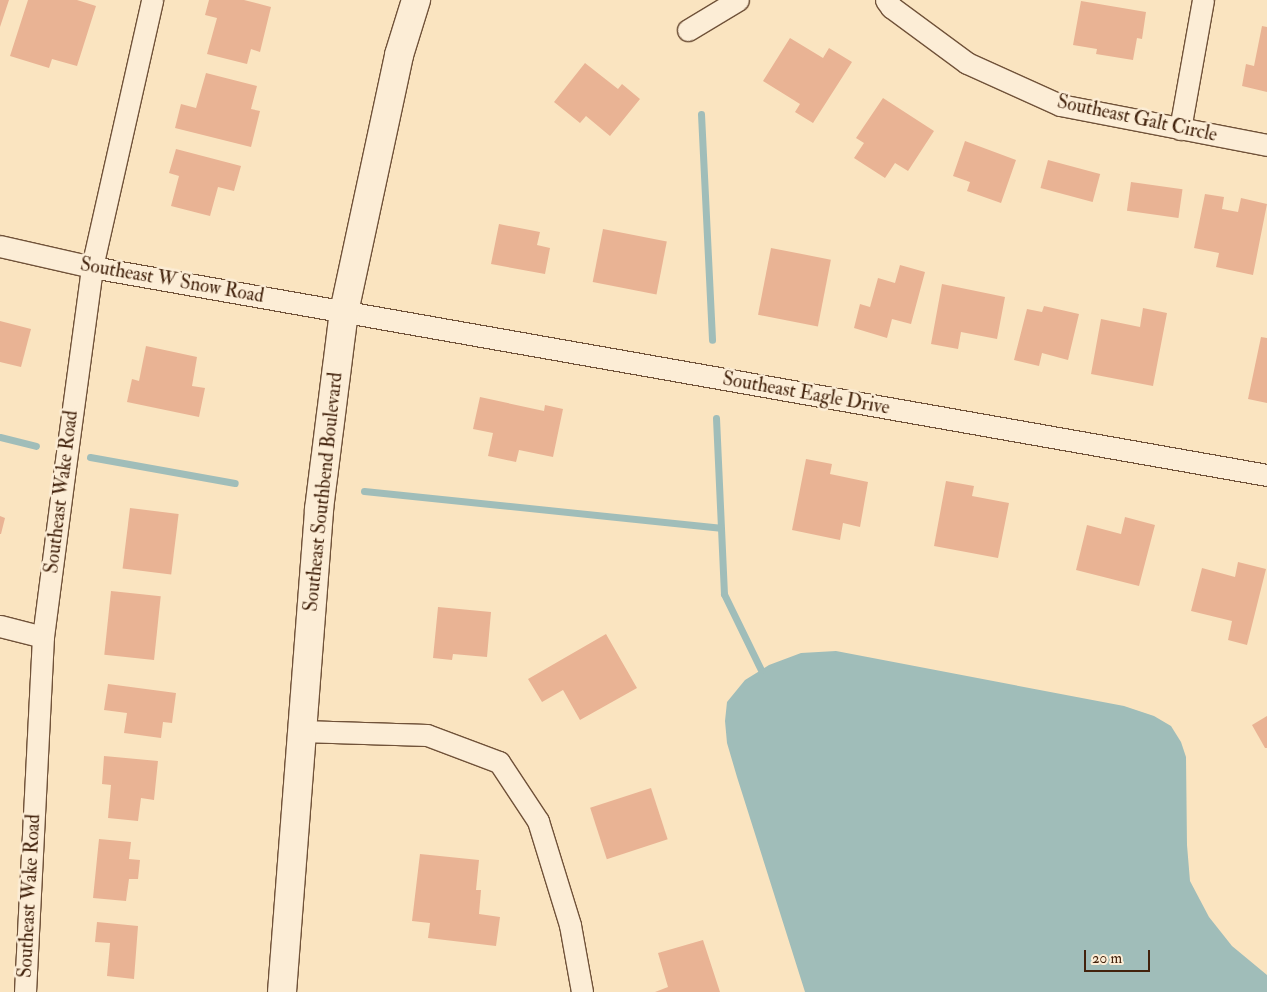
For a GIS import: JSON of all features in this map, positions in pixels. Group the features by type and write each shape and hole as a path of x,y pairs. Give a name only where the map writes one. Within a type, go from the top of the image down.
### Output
{"street":[{"name":"Southeast Wake Road","path":"24,992 43,637 92,268 152,0"},
{"name":"Southeast Southbend Boulevard","path":"282,992 319,509 344,312 399,55 416,0"},
{"path":"688,30 738,0"},
{"name":"Southeast Galt Circle","path":"886,0 891,7 967,63 1060,105 1267,145"},
{"path":"1180,129 1203,0"},
{"name":"Southeast W Snow Road","path":"0,246 92,268 344,312"},
{"name":"Southeast Eagle Drive","path":"344,312 1267,475"},
{"path":"0,626 43,637"},
{"path":"301,730 427,735 499,762 538,821 570,925 582,992"}],"water":[{"path":"836,651 1124,706 1154,716 1171,726 1181,742 1186,757 1187,845 1190,881 1209,917 1232,946 1267,975 1267,992 805,992 737,777 727,743 725,721 727,702 745,680 769,665 801,653"}],"building":[{"path":"0,0 9,0 0,27"},
{"path":"28,0 77,0 96,6 77,66 52,59 49,68 10,56"},
{"path":"209,0 244,0 271,7 260,52 251,49 247,64 207,54 217,18 205,15"},
{"path":"1081,1 1146,12 1142,39 1137,38 1133,60 1096,54 1097,49 1073,45"},
{"path":"1262,26 1267,27 1267,92 1242,86 1246,64 1254,66"},
{"path":"790,38 823,58 829,48 852,62 813,123 795,112 800,104 763,81"},
{"path":"585,63 618,89 622,84 640,99 610,136 586,116 580,123 554,102"},
{"path":"206,73 257,86 251,109 260,111 251,147 175,128 181,104 196,108"},
{"path":"883,98 934,131 908,171 895,163 885,178 854,158 864,143 856,138"},
{"path":"965,141 1016,160 1001,203 967,191 970,182 953,176"},
{"path":"176,149 241,166 234,191 218,187 210,216 171,206 179,176 169,173"},
{"path":"1048,160 1100,174 1093,202 1040,188"},
{"path":"1131,182 1182,189 1178,218 1127,211"},
{"path":"1205,194 1224,197 1222,209 1238,212 1241,198 1267,204 1253,275 1216,267 1219,253 1194,248"},
{"path":"499,224 540,232 537,245 550,248 545,274 491,264"},
{"path":"603,229 667,241 657,294 593,282"},
{"path":"771,248 831,260 818,326 758,315"},
{"path":"900,265 925,272 911,324 892,319 887,338 854,328 860,304 870,307 878,278 895,283"},
{"path":"942,284 1005,297 997,339 961,332 958,349 931,344"},
{"path":"1044,306 1079,314 1068,360 1042,353 1039,366 1014,360 1027,309 1042,312"},
{"path":"1143,308 1167,313 1153,386 1091,374 1101,319 1140,327"},
{"path":"0,321 31,329 21,367 0,362"},
{"path":"1261,337 1267,338 1267,403 1248,399"},
{"path":"146,346 197,357 192,386 205,388 199,417 127,402 132,379 139,381"},
{"path":"480,397 544,411 545,405 563,409 553,457 519,450 516,462 488,456 493,433 473,429"},
{"path":"806,459 832,464 830,474 868,482 860,527 843,523 840,540 792,530"},
{"path":"946,481 974,486 972,496 1009,503 998,558 934,546"},
{"path":"130,508 179,514 171,575 123,569"},
{"path":"0,516 5,518 1,534 0,534"},
{"path":"1125,517 1155,525 1139,586 1076,570 1087,525 1121,534"},
{"path":"1238,562 1266,569 1247,645 1228,640 1232,621 1191,611 1202,568 1235,577"},
{"path":"111,591 161,596 154,660 104,655"},
{"path":"438,607 491,612 487,657 453,654 452,660 433,658"},
{"path":"606,634 637,688 580,720 563,690 542,702 528,679"},
{"path":"108,684 176,693 172,723 163,722 161,738 124,733 127,713 104,710"},
{"path":"1267,716 1267,748 1265,748 1252,725"},
{"path":"104,756 158,761 154,800 141,798 138,821 108,818 111,785 102,784"},
{"path":"651,788 668,839 607,859 590,808"},
{"path":"99,839 131,842 129,859 140,860 138,879 129,879 126,901 93,898"},
{"path":"420,854 479,860 476,890 481,890 479,914 500,917 496,946 428,938 430,923 412,921"},
{"path":"97,922 138,926 134,979 107,976 110,943 95,942"},
{"path":"703,940 720,992 655,992 668,987 658,953"}],"waterway":[{"path":"701,114 712,340"},
{"path":"716,418 724,594 761,670"},
{"path":"0,437 36,446"},
{"path":"90,457 235,483"},
{"path":"364,491 720,528"}]}
